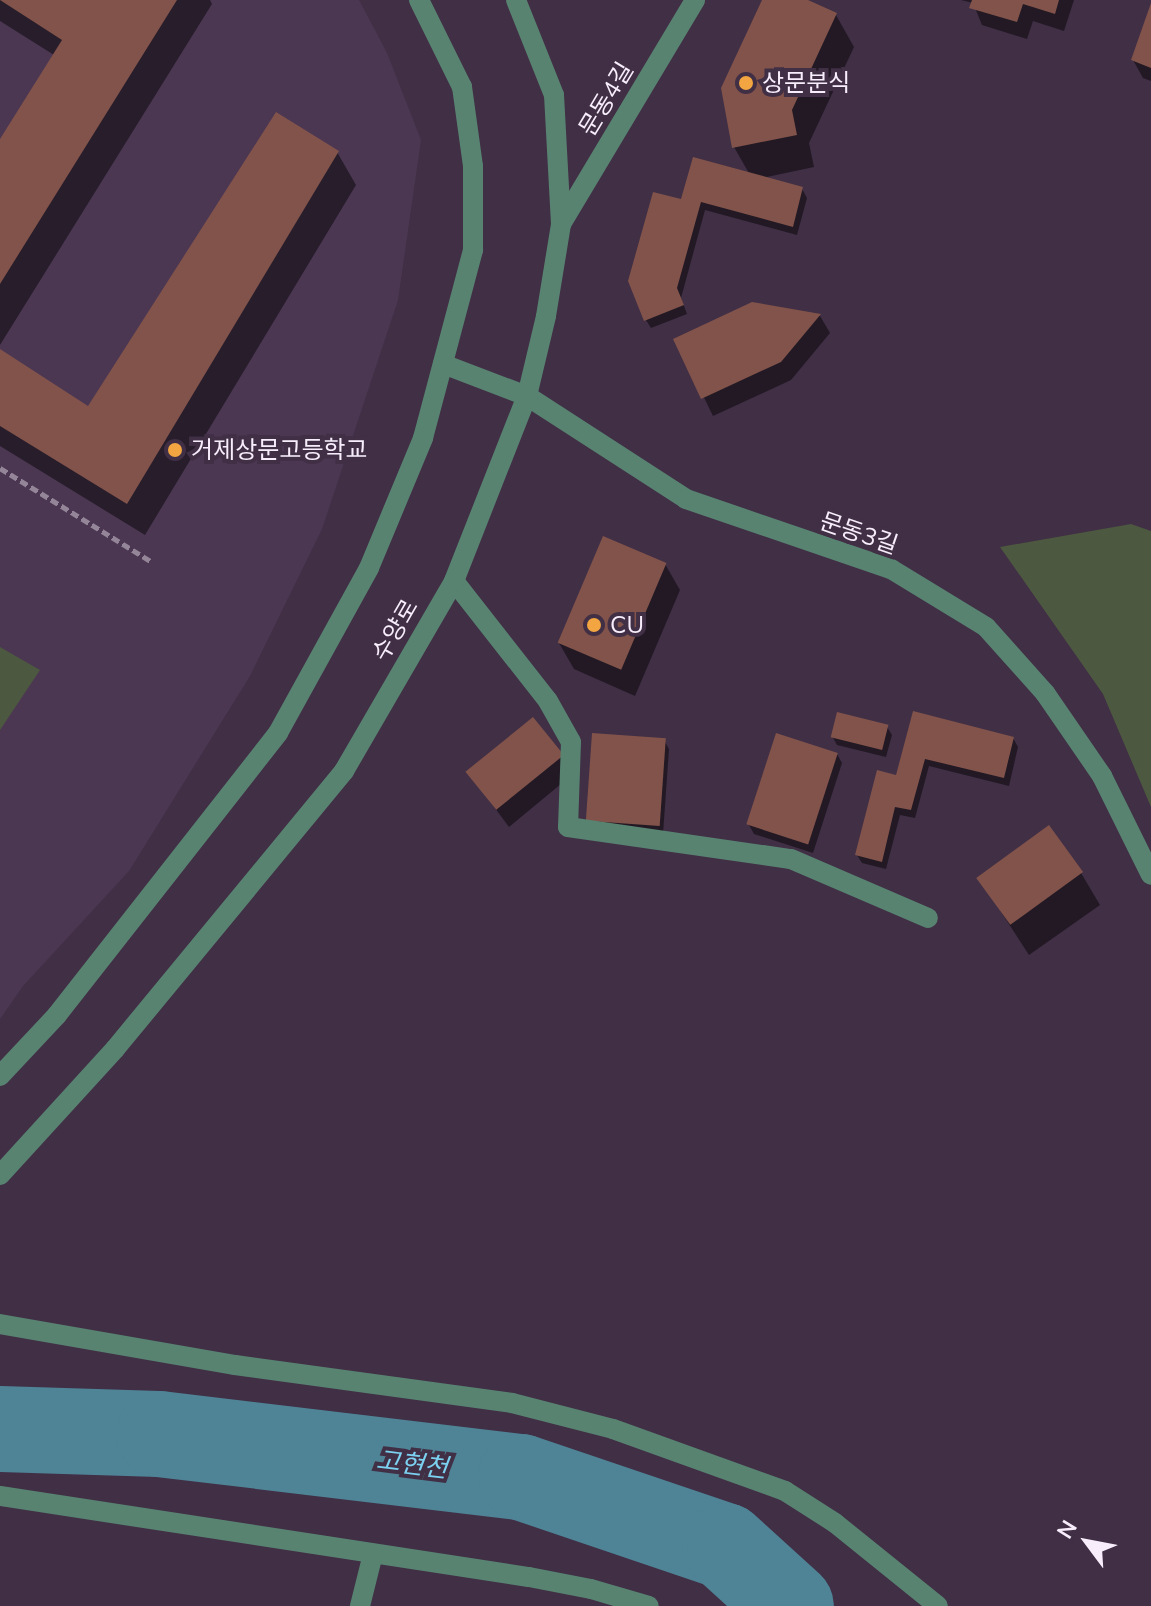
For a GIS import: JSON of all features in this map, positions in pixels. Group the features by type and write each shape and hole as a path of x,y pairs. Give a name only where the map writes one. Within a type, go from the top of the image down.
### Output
{"street":[{"path":"0,1076 57,1015 278,733 369,568 423,438 473,250 473,166 462,87 419,0"},
{"name":"수양로","path":"0,1175 115,1049 344,771 454,581 527,396 546,316 561,224 554,95 516,0"},
{"name":"문동4길","path":"561,224 695,0"},
{"name":"문동3길","path":"443,364 527,396 686,499 891,569 986,627 1045,693 1102,776 1151,875"},
{"path":"454,581 548,701 571,742 568,827 791,859 928,918"},
{"path":"0,1324 235,1365 512,1403 613,1429 785,1491 835,1523 938,1606"},
{"path":"0,1496 560,1583 649,1606"},
{"path":"360,1606 373,1554"}],"path":[{"path":"0,468 152,562"}],"shaded area":[{"name":"거제상문고등학교","path":"0,0 359,0 387,53 421,140 398,300 322,529 250,676 129,871 23,986 0,1019"}],"green space":[{"path":"1131,524 1151,531 1151,807 1103,694 1000,547"},
{"path":"0,647 40,670 0,730"}],"building":[{"path":"0,0 177,0 0,284 0,139 62,40"},
{"path":"762,0 808,0 837,13 792,110 797,135 732,148 721,88"},
{"path":"972,0 1059,0 1055,14 1023,4 1017,22 969,8"},
{"path":"1151,3 1151,68 1131,60"},
{"path":"276,112 339,151 127,504 0,426 0,349 88,406"},
{"path":"693,157 803,187 793,227 701,202 677,288 684,305 644,321 628,281 653,192 681,199"},
{"path":"752,302 821,314 781,362 701,399 673,339"},
{"path":"603,536 667,563 621,670 558,643"},
{"path":"913,711 1014,737 1004,778 925,759 911,810 895,807 882,862 855,855 877,770 896,775"},
{"path":"837,712 888,725 882,750 831,737"},
{"path":"533,717 564,755 496,810 465,772"},
{"path":"592,733 666,738 660,826 586,821"},
{"path":"776,733 838,753 808,844 746,824"},
{"path":"1049,825 1083,872 1010,925 976,878"}],"waterway":[{"name":"고현천","path":"0,1429 159,1434 521,1477 725,1546 791,1606"}],"place":[{"name":"상문분식","path":"746,83"},
{"name":"거제상문고등학교","path":"175,450"},
{"name":"CU","path":"594,625"}]}
